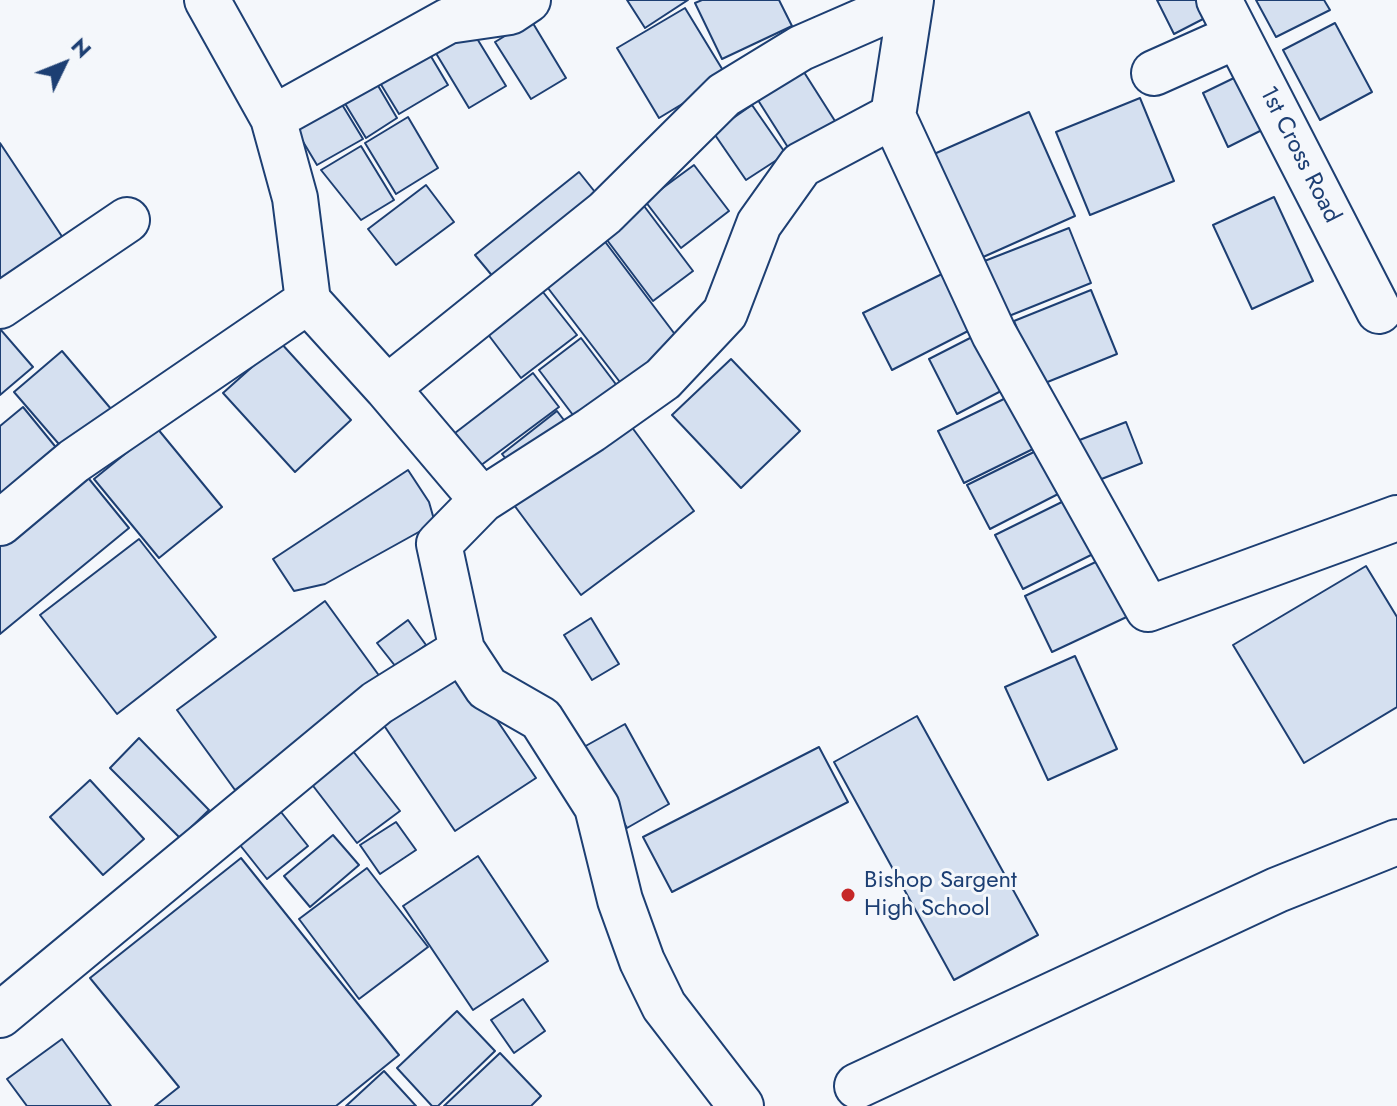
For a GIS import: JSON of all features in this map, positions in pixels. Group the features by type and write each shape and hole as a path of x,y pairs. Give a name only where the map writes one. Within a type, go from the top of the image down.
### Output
{"street":[{"path":"207,0 273,118 295,198 308,301 482,500"},
{"path":"273,118 448,21 510,12 528,0"},
{"path":"387,388 605,213 724,95 801,48 911,0 893,116 994,334 1148,609 1397,518"},
{"path":"1154,73 1228,18"},
{"name":"1st Cross Road","path":"1228,18 1379,311"},
{"path":"741,1106 658,995 620,900 597,807 541,719 487,688 462,650 439,544 482,500 663,379 725,313 759,224 801,165 893,116"},
{"path":"1,304 127,220"},
{"path":"0,523 74,461 308,301"},
{"path":"0,1015 377,703 462,650"},
{"path":"857,1086 1277,890 1397,842"}],"building":[{"path":"627,0 688,0 645,28"},
{"path":"702,0 779,0 792,26 722,59 695,3"},
{"path":"1157,0 1196,0 1205,18 1174,34"},
{"path":"1256,0 1324,0 1330,10 1276,37"},
{"path":"685,8 727,77 659,118 617,48"},
{"path":"531,20 566,78 531,99 495,42"},
{"path":"1335,23 1372,92 1320,120 1283,50"},
{"path":"473,32 506,86 469,108 431,45"},
{"path":"423,43 448,85 399,114 374,73"},
{"path":"802,69 835,121 789,149 756,97"},
{"path":"370,72 397,118 366,138 338,92"},
{"path":"1236,77 1262,130 1228,147 1203,93"},
{"path":"335,93 363,139 317,165 290,120"},
{"path":"1140,98 1174,181 1090,215 1056,132"},
{"path":"752,105 786,154 746,180 713,132"},
{"path":"1029,112 1075,216 972,262 925,158"},
{"path":"408,117 438,168 396,194 365,143"},
{"path":"0,143 65,241 0,282"},
{"path":"361,146 394,200 361,220 321,170"},
{"path":"694,165 729,211 681,248 645,201"},
{"path":"579,172 603,202 499,284 475,255"},
{"path":"426,185 454,222 396,265 368,229"},
{"path":"1274,197 1313,281 1252,309 1213,225"},
{"path":"641,202 693,271 653,301 601,232"},
{"path":"1069,228 1091,283 1004,318 982,262"},
{"path":"597,231 683,345 626,390 538,275"},
{"path":"942,274 970,330 892,370 863,313"},
{"path":"539,287 577,335 521,378 484,329"},
{"path":"1091,290 1117,354 1040,385 1014,321"},
{"path":"0,329 33,367 0,395"},
{"path":"974,336 1001,391 957,414 929,359"},
{"path":"581,338 624,395 582,427 539,370"},
{"path":"280,342 351,420 295,472 223,393"},
{"path":"62,351 117,416 70,457 14,392"},
{"path":"731,359 800,431 741,488 672,415"},
{"path":"533,373 559,407 480,466 455,433"},
{"path":"1010,396 1035,448 964,483 938,431"},
{"path":"23,407 63,456 0,507 0,426"},
{"path":"557,411 573,432 518,474 502,454"},
{"path":"628,422 694,511 581,595 514,505"},
{"path":"1126,422 1142,463 1094,482 1077,441"},
{"path":"157,428 222,507 159,558 94,479"},
{"path":"1040,449 1062,492 990,529 967,485"},
{"path":"408,470 429,502 435,523 325,584 294,591 273,559"},
{"path":"85,474 129,528 0,634 0,545"},
{"path":"1072,497 1099,551 1023,589 995,535"},
{"path":"139,539 216,637 117,714 40,615"},
{"path":"1106,557 1133,614 1052,652 1025,596"},
{"path":"1366,566 1397,617 1397,707 1304,763 1233,645"},
{"path":"325,601 383,681 235,790 177,710"},
{"path":"591,618 619,664 592,680 564,635"},
{"path":"408,620 426,645 396,667 377,643"},
{"path":"1075,656 1117,749 1048,780 1005,687"},
{"path":"459,664 536,778 455,831 379,718"},
{"path":"917,716 1038,935 954,980 834,762"},
{"path":"625,724 669,804 627,828 582,748"},
{"path":"139,738 209,810 180,838 110,768"},
{"path":"349,746 400,811 357,843 307,778"},
{"path":"819,747 848,802 672,892 643,837"},
{"path":"90,780 144,839 103,875 50,817"},
{"path":"281,812 308,846 267,879 240,845"},
{"path":"396,822 416,850 380,874 360,845"},
{"path":"333,835 359,865 310,907 284,876"},
{"path":"478,856 548,961 473,1010 403,906"},
{"path":"241,858 399,1055 336,1106 155,1106 179,1087 90,978"},
{"path":"367,868 428,947 359,999 299,919"},
{"path":"523,999 545,1031 514,1053 491,1020"},
{"path":"457,1011 495,1051 438,1106 432,1106 397,1068"},
{"path":"62,1039 111,1106 27,1106 7,1079"},
{"path":"500,1053 541,1096 531,1106 444,1106"},
{"path":"384,1071 416,1106 346,1106"}],"place":[{"name":"Bishop Sargent High School","path":"848,895"}]}
